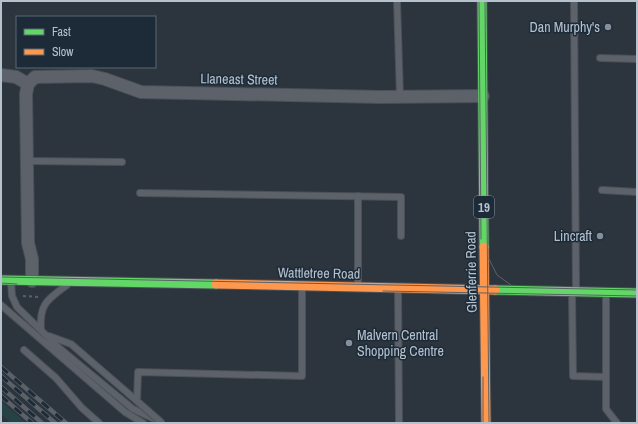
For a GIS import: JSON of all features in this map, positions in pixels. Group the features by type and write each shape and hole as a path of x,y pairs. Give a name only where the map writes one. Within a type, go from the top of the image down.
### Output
{"main road":[{"name":"Glenferrie Road","path":"482,1 486,423"},
{"name":"Wattletree Road","path":"1,280 637,293"}],"street":[{"path":"1,75 16,77 28,84 26,94 28,243 32,259 32,281"},
{"name":"Llaneast Street","path":"28,84 34,78 39,76 92,76 141,92 400,97 483,96"}],"lane":[{"path":"398,1 400,97"},
{"path":"574,1 573,376 606,377"},
{"path":"600,58 637,59"},
{"path":"27,162 122,162"},
{"path":"602,190 637,192"},
{"path":"140,193 401,196 401,236"},
{"path":"358,196 358,287"},
{"path":"11,281 12,296 15,304 58,347 133,409 163,423"},
{"path":"41,329 40,316 44,303 72,282"},
{"path":"137,401 138,372 302,376 302,286"},
{"path":"398,288 399,423"},
{"path":"606,293 606,409 616,423"},
{"path":"1,305 125,412 143,423"},
{"path":"48,336 71,344 163,423"},
{"path":"24,350 56,378 82,408 99,423"}],"path":[{"path":"18,296 43,297"}],"green space":[{"path":"1,401 26,423 11,423 1,414"}],"tram line":[{"path":"479,1 481,239"},
{"path":"485,1 489,423"},
{"path":"489,259 497,275 511,285"},
{"path":"1,277 637,290"},
{"path":"1,283 17,284"},
{"path":"383,291 637,296"},
{"path":"483,377 483,423"}],"railway":[{"path":"1,367 66,423"},
{"path":"1,376 55,423"},
{"path":"1,387 42,423"},
{"path":"1,396 32,423"}],"traffic: fast":[{"path":"482,1 484,247"},
{"path":"1,280 216,284"},
{"path":"495,290 637,293"}],"traffic: slow":[{"path":"484,247 486,423"},
{"path":"216,284 495,290"}],"place":[{"name":"Dan Murphy's","path":"608,27"},
{"name":"Lincraft","path":"600,236"},
{"name":"Malvern Central Shopping Centre","path":"349,343"}]}
